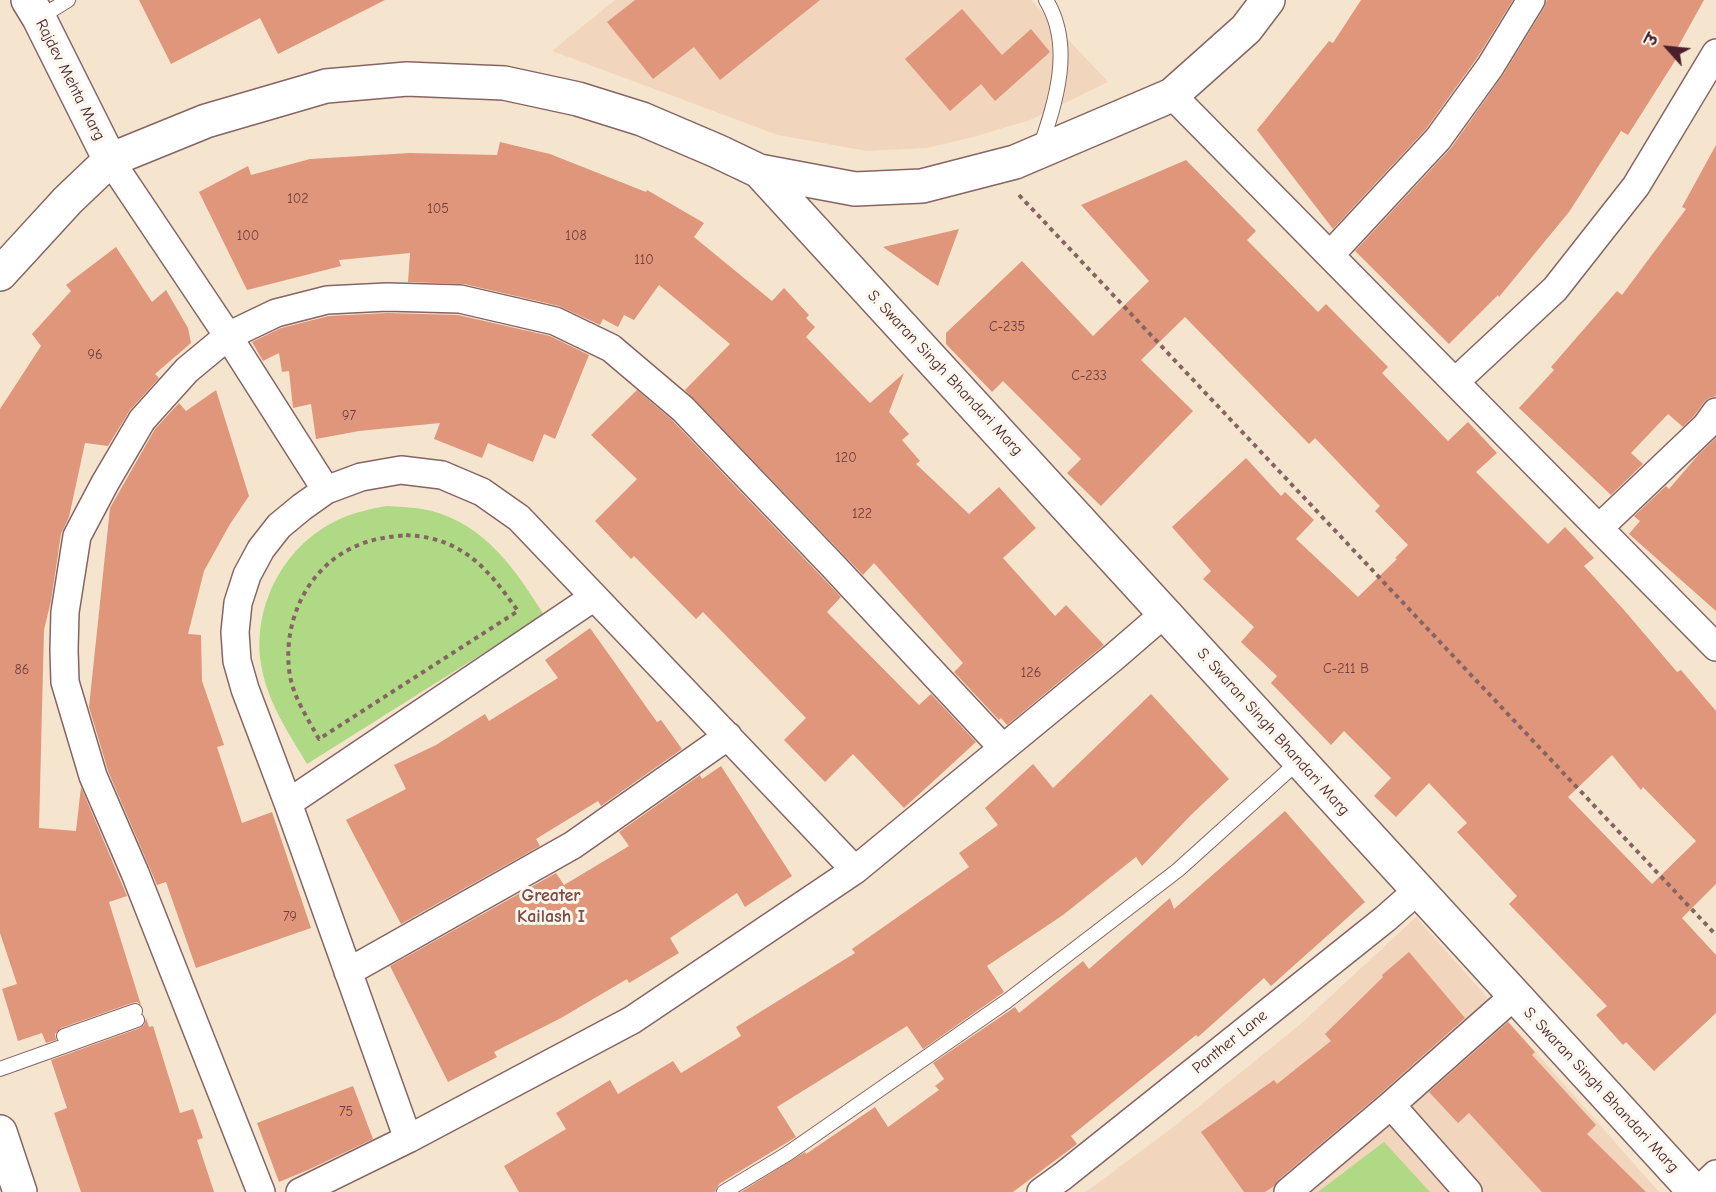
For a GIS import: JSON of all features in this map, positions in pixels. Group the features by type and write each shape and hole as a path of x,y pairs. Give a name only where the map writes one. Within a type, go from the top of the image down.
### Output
{"street":[{"path":"759,171 855,189 922,186 1015,162 1172,95 1246,29 1268,0"},
{"path":"1330,255 1438,139 1490,67 1531,0"},
{"name":"Rajdev Mehta Marg","path":"34,9 110,160"},
{"path":"1455,382 1555,289 1636,186 1716,52"},
{"name":"S. Swaran Singh Bhandari Marg","path":"0,273 68,200 110,160 206,121 326,86 407,79 504,83 578,99 642,119 759,171 1696,1192"},
{"path":"1172,95 1716,647"},
{"path":"110,160 228,336 326,490"},
{"path":"261,1192 139,884 93,776 65,682 65,612 77,536 82,525 142,420 187,370 228,336 276,313 327,300 397,297 460,299 555,321 611,348 683,409 1003,748"},
{"path":"1599,528 1706,426 1716,412"},
{"path":"408,1139 288,803 244,689 237,661 235,632 238,603 247,575 261,549 279,526 326,490 361,477 401,470 442,475 482,492 519,518 855,870"},
{"path":"288,803 594,597"},
{"path":"300,1192 408,1139 632,1020 855,870 1165,614"},
{"path":"348,972 573,845 728,736"},
{"name":"Panther Lane","path":"1041,1192 1418,890"},
{"path":"1288,1192 1391,1105 1515,995"},
{"path":"1391,1105 1465,1191"},
{"path":"0,1131 20,1192"},
{"path":"1696,1192 1716,1174"}],"lane":[{"path":"34,9 68,0"},
{"path":"1039,152 1055,103 1061,51 1060,33 1046,0"},
{"path":"724,1192 787,1154 1007,1001 1178,870 1299,761"},
{"path":"0,1060 136,1016 0,1069"}],"path":[{"path":"993,168 1716,935"},
{"path":"406,535 429,538 451,545 471,556 489,572 518,611 319,739 298,700 291,678 288,655 290,632 296,609 307,588 322,570 339,555 360,544 382,537 406,535"}],"shaded area":[{"path":"615,0 1031,0 1108,82 1030,120 973,137 927,148 867,151 778,135 552,51"},
{"path":"1416,917 1659,1192 1086,1192 1176,1125 1303,1022"}],"green space":[{"path":"386,506 432,511 468,527 497,551 510,566 544,615 307,764 280,718 265,682 260,646 261,623 267,601 288,561 321,529 358,512"},
{"path":"1384,1142 1430,1192 1318,1192"}],"building":[{"path":"139,0 385,0 278,54 260,18 171,64"},
{"path":"635,0 820,0 720,80 694,47 653,79 607,22"},
{"path":"1361,0 1513,0 1477,58 1426,129 1333,229 1257,130 1329,41 1333,43"},
{"path":"1547,0 1704,0 1674,54 1678,56 1628,135 1621,131 1569,212 1499,297 1498,295 1449,344 1355,251 1451,148 1503,75"},
{"path":"962,9 1002,55 1031,29 1050,52 995,101 981,84 950,111 905,59"},
{"path":"500,142 550,154 646,192 647,190 704,223 694,237 772,301 784,288 809,315 806,318 815,327 806,337 870,403 904,373 889,412 909,434 902,440 920,461 916,464 969,514 999,487 1036,528 1003,558 1055,616 1066,605 1104,645 1007,725 1001,718 999,720 954,672 963,663 874,563 863,575 685,390 730,344 659,285 634,320 624,315 618,327 603,319 600,325 559,306 464,284 408,282 410,253 339,260 341,266 247,290 199,192 248,166 251,175 310,159 410,153 497,155"},
{"path":"1716,145 1716,396 1704,402 1683,427 1668,414 1631,453 1643,464 1611,495 1519,408 1554,370 1551,367 1617,291 1622,295 1686,209 1682,207"},
{"path":"1186,160 1256,231 1247,240 1318,312 1326,304 1388,367 1382,373 1448,441 1468,422 1497,453 1476,472 1548,544 1565,527 1594,558 1584,566 1677,672 1681,670 1716,711 1716,884 1682,918 1716,955 1716,1013 1654,1071 1626,1042 1623,1045 1596,1015 1607,1006 1509,904 1517,896 1457,832 1467,823 1429,783 1396,817 1374,796 1391,778 1344,731 1331,745 1271,683 1277,676 1241,642 1254,627 1203,579 1211,571 1172,527 1246,458 1281,496 1285,492 1314,520 1296,539 1358,597 1408,545 1375,511 1380,506 1315,438 1309,444 1185,317 1141,360 1193,411 1101,506 1067,473 1081,459 1003,381 992,392 946,344 946,333 1022,261 1093,336 1149,281 1081,205","holes":["1612,755 1641,790 1643,787 1696,841 1652,884 1568,797"]},
{"path":"959,229 938,286 883,247"},
{"path":"116,247 152,302 166,290 188,328 191,343 155,374 159,378 130,410 108,446 85,443 69,517 61,534 51,601 44,630 39,828 76,831 81,787 127,896 109,902 141,1005 137,1002 132,1003 61,1028 55,1034 56,1040 46,1043 42,1033 18,1041 2,989 17,984 0,933 0,409 41,346 32,334 71,291 66,285"},
{"path":"387,313 458,315 550,336 589,355 555,439 544,434 533,462 488,443 482,458 434,439 440,423 359,431 316,439 311,404 293,408 289,371 282,372 279,353 263,361 252,342 281,328 329,316"},
{"path":"216,390 249,496 230,524 204,571 188,634 201,635 202,681 224,745 217,747 242,823 272,812 311,928 196,968 166,882 157,885 108,771 89,707 110,508 155,429 179,403 186,411"},
{"path":"637,390 672,420 841,597 827,612 919,705 931,694 976,742 904,808 853,754 825,782 784,740 806,718 703,612 696,619 634,556 631,559 595,521 637,479 591,435"},
{"path":"1716,438 1716,611 1629,534 1640,521 1634,516 1666,486 1669,489"},
{"path":"590,628 657,722 661,720 682,749 601,806 598,801 536,839 540,846 401,924 346,820 406,789 394,765 436,745 485,714 489,721 558,678 545,660"},
{"path":"1151,694 1229,779 1142,866 1136,857 1063,915 987,966 1004,992 923,1049 907,1026 777,1107 796,1137 719,1184 715,1192 519,1192 504,1166 566,1129 556,1113 610,1080 618,1094 673,1061 681,1073 741,1036 736,1027 855,953 852,949 969,867 959,853 998,825 985,808 1033,764 1053,788"},
{"path":"721,766 792,876 745,907 737,893 670,938 679,953 629,983 627,979 561,1018 494,1052 497,1057 448,1082 390,966 556,873 564,885 629,846 619,832 700,775 702,779"},
{"path":"1285,811 1365,902 1271,986 1264,978 1198,1037 1196,1035 1071,1136 1077,1144 1013,1192 741,1192 805,1152 806,1154 875,1107 888,1127 939,1090 935,1086 944,1079 933,1063 1015,1007 1019,1013 1083,961 1089,969 1170,898 1174,909"},
{"path":"1409,952 1465,1018 1278,1180 1274,1186 1265,1192 1244,1192 1201,1132 1274,1080 1277,1084 1331,1041 1325,1034 1383,977 1382,975"},
{"path":"146,1018 149,1027 153,1026 180,1113 193,1109 203,1138 197,1140 214,1192 81,1192 54,1113 67,1108 51,1060 140,1028 144,1025"},
{"path":"1508,1022 1535,1052 1532,1055 1596,1125 1587,1134 1646,1192 1542,1192 1469,1113 1458,1123 1429,1092"},
{"path":"353,1086 373,1139 279,1182 257,1123"}],"district":[{"name":"Greater Kailash I","path":"551,906"}]}
